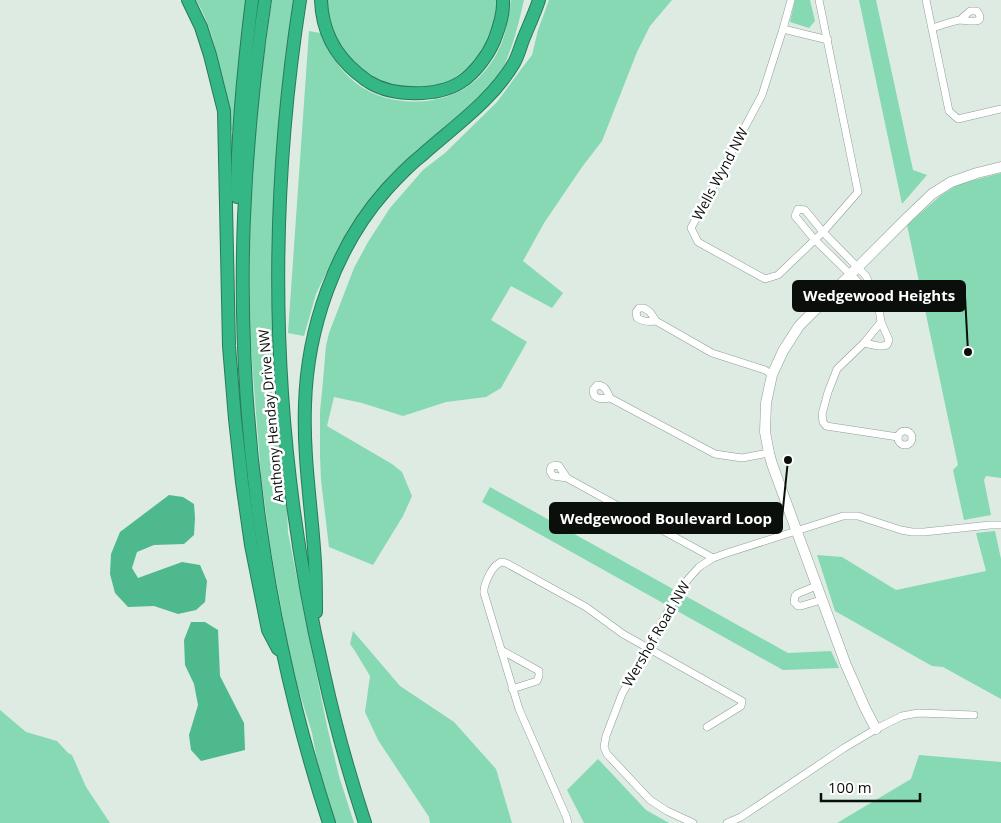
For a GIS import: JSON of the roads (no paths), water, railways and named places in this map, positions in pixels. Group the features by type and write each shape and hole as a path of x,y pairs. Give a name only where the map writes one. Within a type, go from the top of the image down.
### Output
{"highway":[{"path":"188,0 201,27 224,111 229,346 242,482 268,630 286,664"},
{"path":"243,283 237,227 237,158 252,0"},
{"name":"Anthony Henday Drive NW","path":"265,0 252,98 244,218 243,283 252,455 268,575 286,664 313,773 328,823"},
{"name":"Anthony Henday Drive NW","path":"300,0 284,135 278,229 278,302 283,411 301,560 316,642 333,714 365,823"},
{"path":"321,0 324,22 331,40 346,64 370,83 402,93 420,93 437,92 462,82 482,62 491,49 501,20 503,0"},
{"path":"524,36 532,0"},
{"path":"316,642 316,564 306,461 305,404 308,366 326,293 336,267 366,215 409,166 490,95 514,63 539,0"}],"street":[{"name":"Wells Wynd NW","path":"791,0 784,29 762,95 692,228 698,242 765,279 778,275 823,232 858,192 819,0"},
{"path":"926,0 949,111 958,119 1001,109"},
{"path":"932,28 960,20"},
{"path":"784,29 828,40"},
{"path":"876,729 848,672 769,453 765,432 765,412 772,375 783,351 799,326 932,194 942,187 963,178 1001,167"},
{"path":"854,271 804,210 798,209 795,216 814,239 854,271 866,276 878,303 881,322 889,340 887,345 883,346 864,343"},
{"path":"656,321 712,353 765,370 772,375"},
{"path":"881,322 864,343 837,369 822,414 823,422 826,426 898,437"},
{"path":"610,398 716,454 742,458 769,453"},
{"path":"567,478 713,558"},
{"name":"Wershof Road NW","path":"693,823 667,811 650,800 609,758 604,747 618,702 685,581 698,567 727,552 843,516 858,516 912,532 1001,525"},
{"path":"568,823 512,689 484,590 484,585 500,562 506,563 586,607 618,631 742,701 742,706 707,728"},
{"path":"816,586 797,594 794,602 801,606 821,600"},
{"path":"501,650 539,671 537,681 512,689"},
{"path":"727,823 741,817 844,748 902,716 913,713 974,714"}],"place":[{"name":"Wedgewood Heights","path":"968,352"},
{"name":"Wedgewood Boulevard Loop","path":"788,460"}]}
